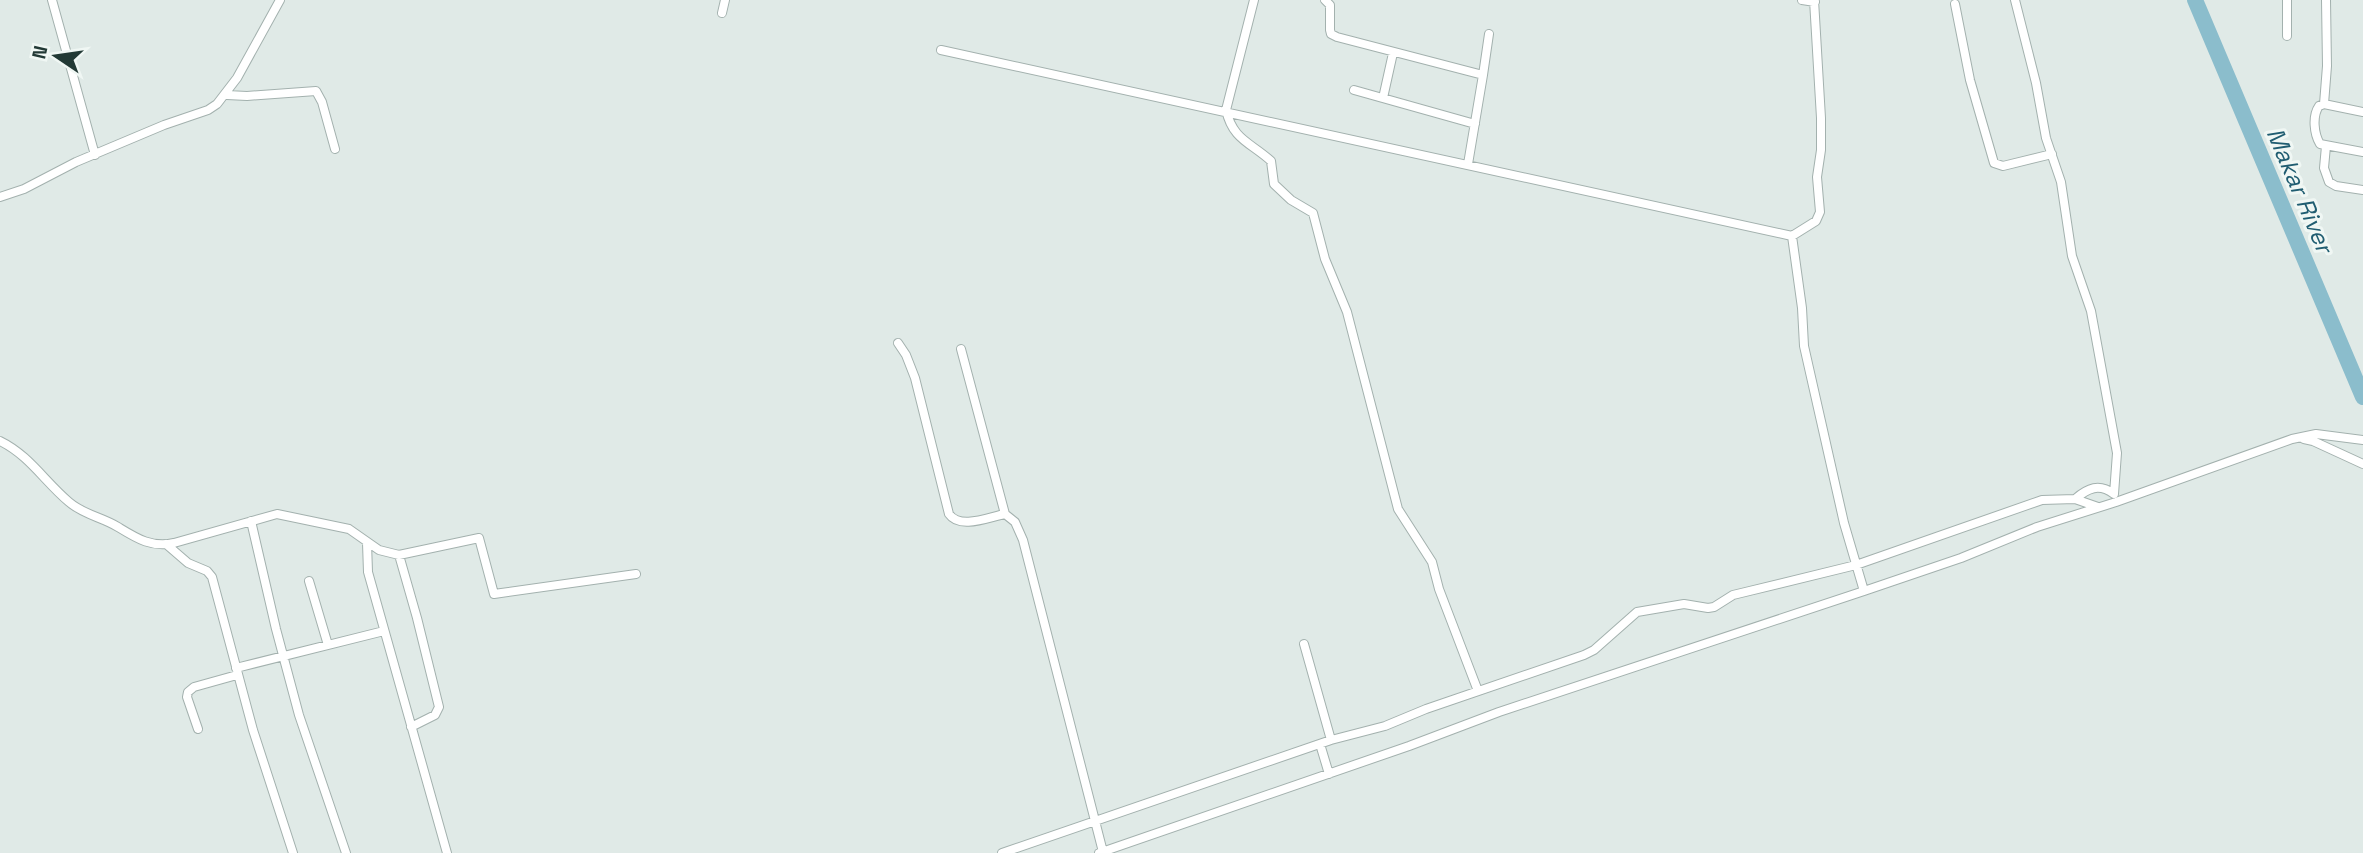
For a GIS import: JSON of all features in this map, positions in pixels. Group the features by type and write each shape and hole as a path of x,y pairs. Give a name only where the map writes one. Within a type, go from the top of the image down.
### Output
{"street":[{"path":"52,0 95,155"},
{"path":"0,197 24,189 163,125 208,110 226,95 280,0"},
{"path":"722,13 725,0"},
{"path":"1254,0 1226,110 1230,125 1235,134 1271,161 1274,184 1291,200 1313,213 1325,258 1347,312 1398,509 1432,562 1438,589 1478,691"},
{"path":"1325,0 1330,5 1331,34 1393,53 1483,75"},
{"path":"941,50 1226,110 1793,236 1816,221 1820,212 1817,177 1821,150 1821,118 1815,1 1802,0"},
{"path":"2015,0 2036,83 2046,138 2066,205 2072,256 2091,311 2098,362 2115,444 2115,498"},
{"path":"2287,0 2287,36"},
{"path":"2324,104 2327,66 2326,0"},
{"path":"1955,4 1970,80 1994,163 2003,166 2052,154"},
{"path":"1468,164 1489,34"},
{"path":"1383,98 1393,53"},
{"path":"1353,90 1475,124"},
{"path":"226,95 316,92 323,102 335,149"},
{"path":"2363,112 2324,104 2317,108 2315,120 2320,144 2363,152"},
{"path":"2326,146 2324,167 2329,182 2336,186 2363,190"},
{"path":"1793,236 1804,346 1844,523 1864,591"},
{"path":"898,342 915,379 949,514 953,520 962,523 1005,514"},
{"path":"961,349 1005,514 1015,522 1023,540 1101,852 1499,712 1961,558 2026,531 2098,507 2115,498 2292,439 2316,434 2363,440"},
{"path":"2301,438 2314,441 2363,464"},
{"path":"0,441 21,454 51,487 82,512 117,527 137,540 166,544 271,514 283,514 305,522 349,529 359,534 367,544 399,555 479,538 494,594 636,574"},
{"path":"2075,499 2097,487 2104,488 2115,498"},
{"path":"1002,853 1331,740 1385,726 1411,714 1594,650 1637,612 1684,604 1708,608 1733,595 1856,565 2042,500 2075,499 2098,507"},
{"path":"251,521 299,715 346,853"},
{"path":"166,544 188,563 209,573 293,853"},
{"path":"367,544 368,572 447,853"},
{"path":"399,555 439,707 435,715 411,727"},
{"path":"309,581 328,645"},
{"path":"198,729 187,697 194,687 283,656 384,631"},
{"path":"1304,644 1331,740"},
{"path":"1320,744 1329,774"}],"waterway":[{"name":"Makar River","path":"2195,0 2363,397"}]}
